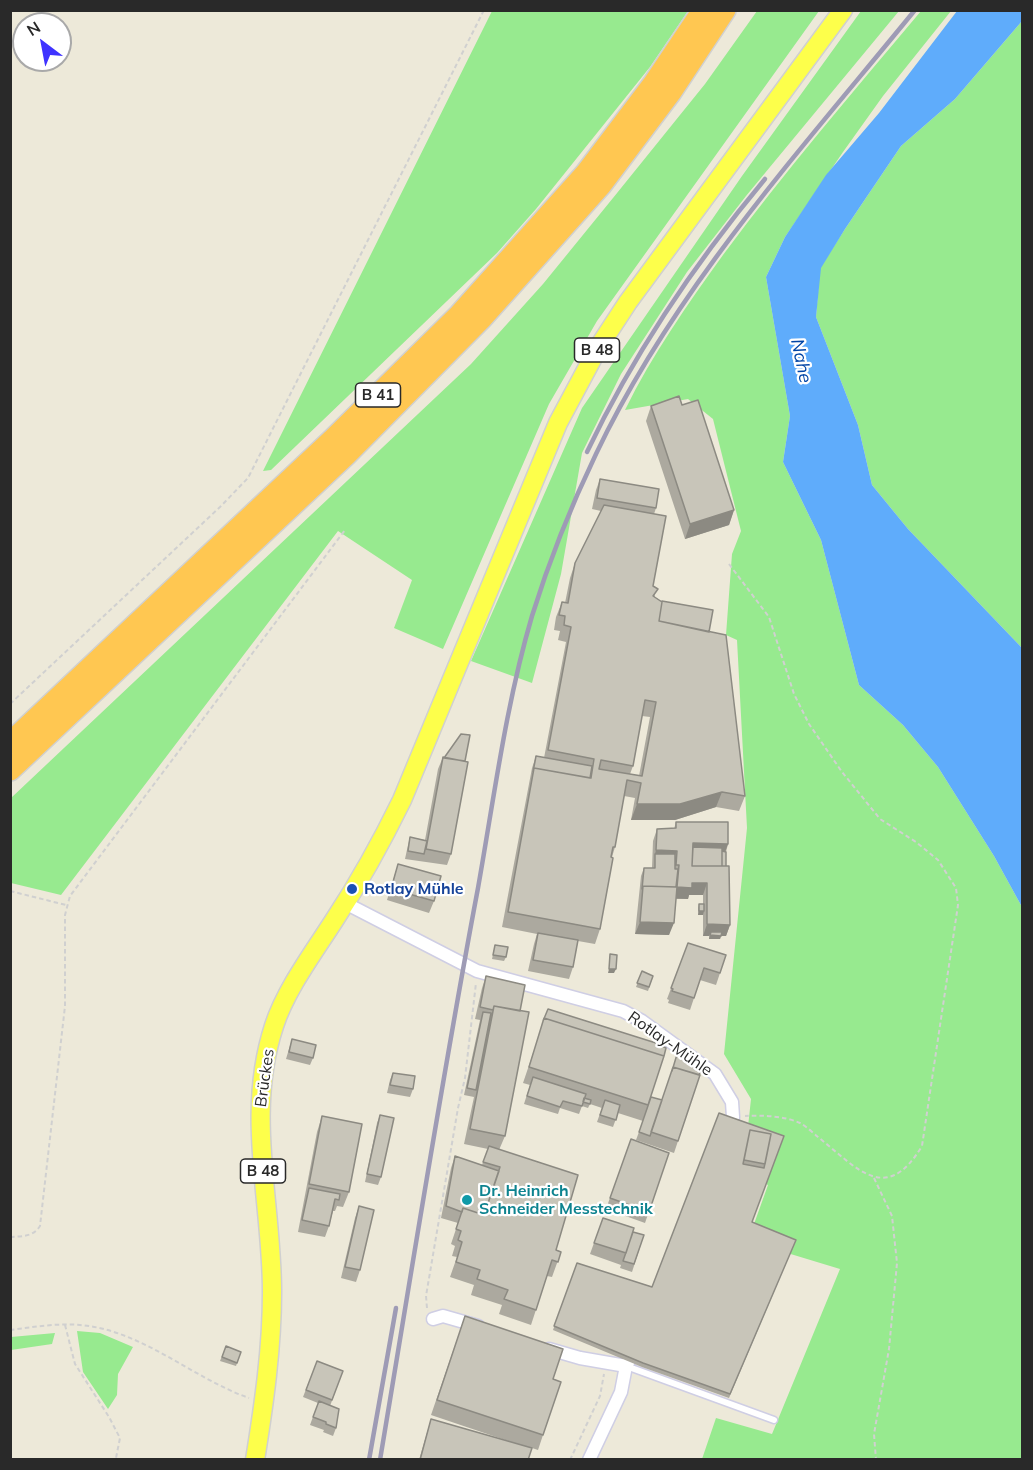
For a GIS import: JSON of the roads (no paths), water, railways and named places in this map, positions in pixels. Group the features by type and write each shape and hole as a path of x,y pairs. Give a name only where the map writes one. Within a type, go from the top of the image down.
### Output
{"highway":[{"name":"B 41","path":"10,743 332,440 459,315 585,173 654,83 703,10"},
{"name":"B 41","path":"10,770 346,455 482,318 601,185 671,92 725,10"}],"main road":[{"name":"Brückes","path":"255,1460 264,1402 272,1291 260,1144 261,1084 274,1024 301,972 385,835 402,800 558,423 598,348 628,302 843,10"}],"street":[{"name":"Rotlay-Mühle","path":"345,903 477,971 623,1011 642,1022 715,1074 732,1102 733,1117 726,1146"},
{"path":"433,1319 443,1316 489,1330"},
{"path":"589,1460 621,1392 626,1366 641,1338"},
{"path":"534,1344 580,1359 626,1366"}],"lane":[{"path":"626,1366 774,1420"}],"water":[{"name":"Nahe","path":"957,11 1022,11 1022,21 955,99 901,146 821,268 816,317 858,425 872,485 908,529 1022,648 1022,907 994,856 938,767 903,725 859,685 821,540 783,462 790,416 766,277 785,237 826,175 879,113"}],"railway":[{"path":"380,1460 508,717 532,616 553,554 596,454 663,334 742,223 915,10"},
{"path":"587,452 625,379 667,310 714,243 765,179"},
{"path":"369,1460 396,1308"}],"place":[{"name":"Rotlay Mühle","path":"352,889"},
{"name":"Dr. Heinrich Schneider Messtechnik","path":"467,1200"}]}
